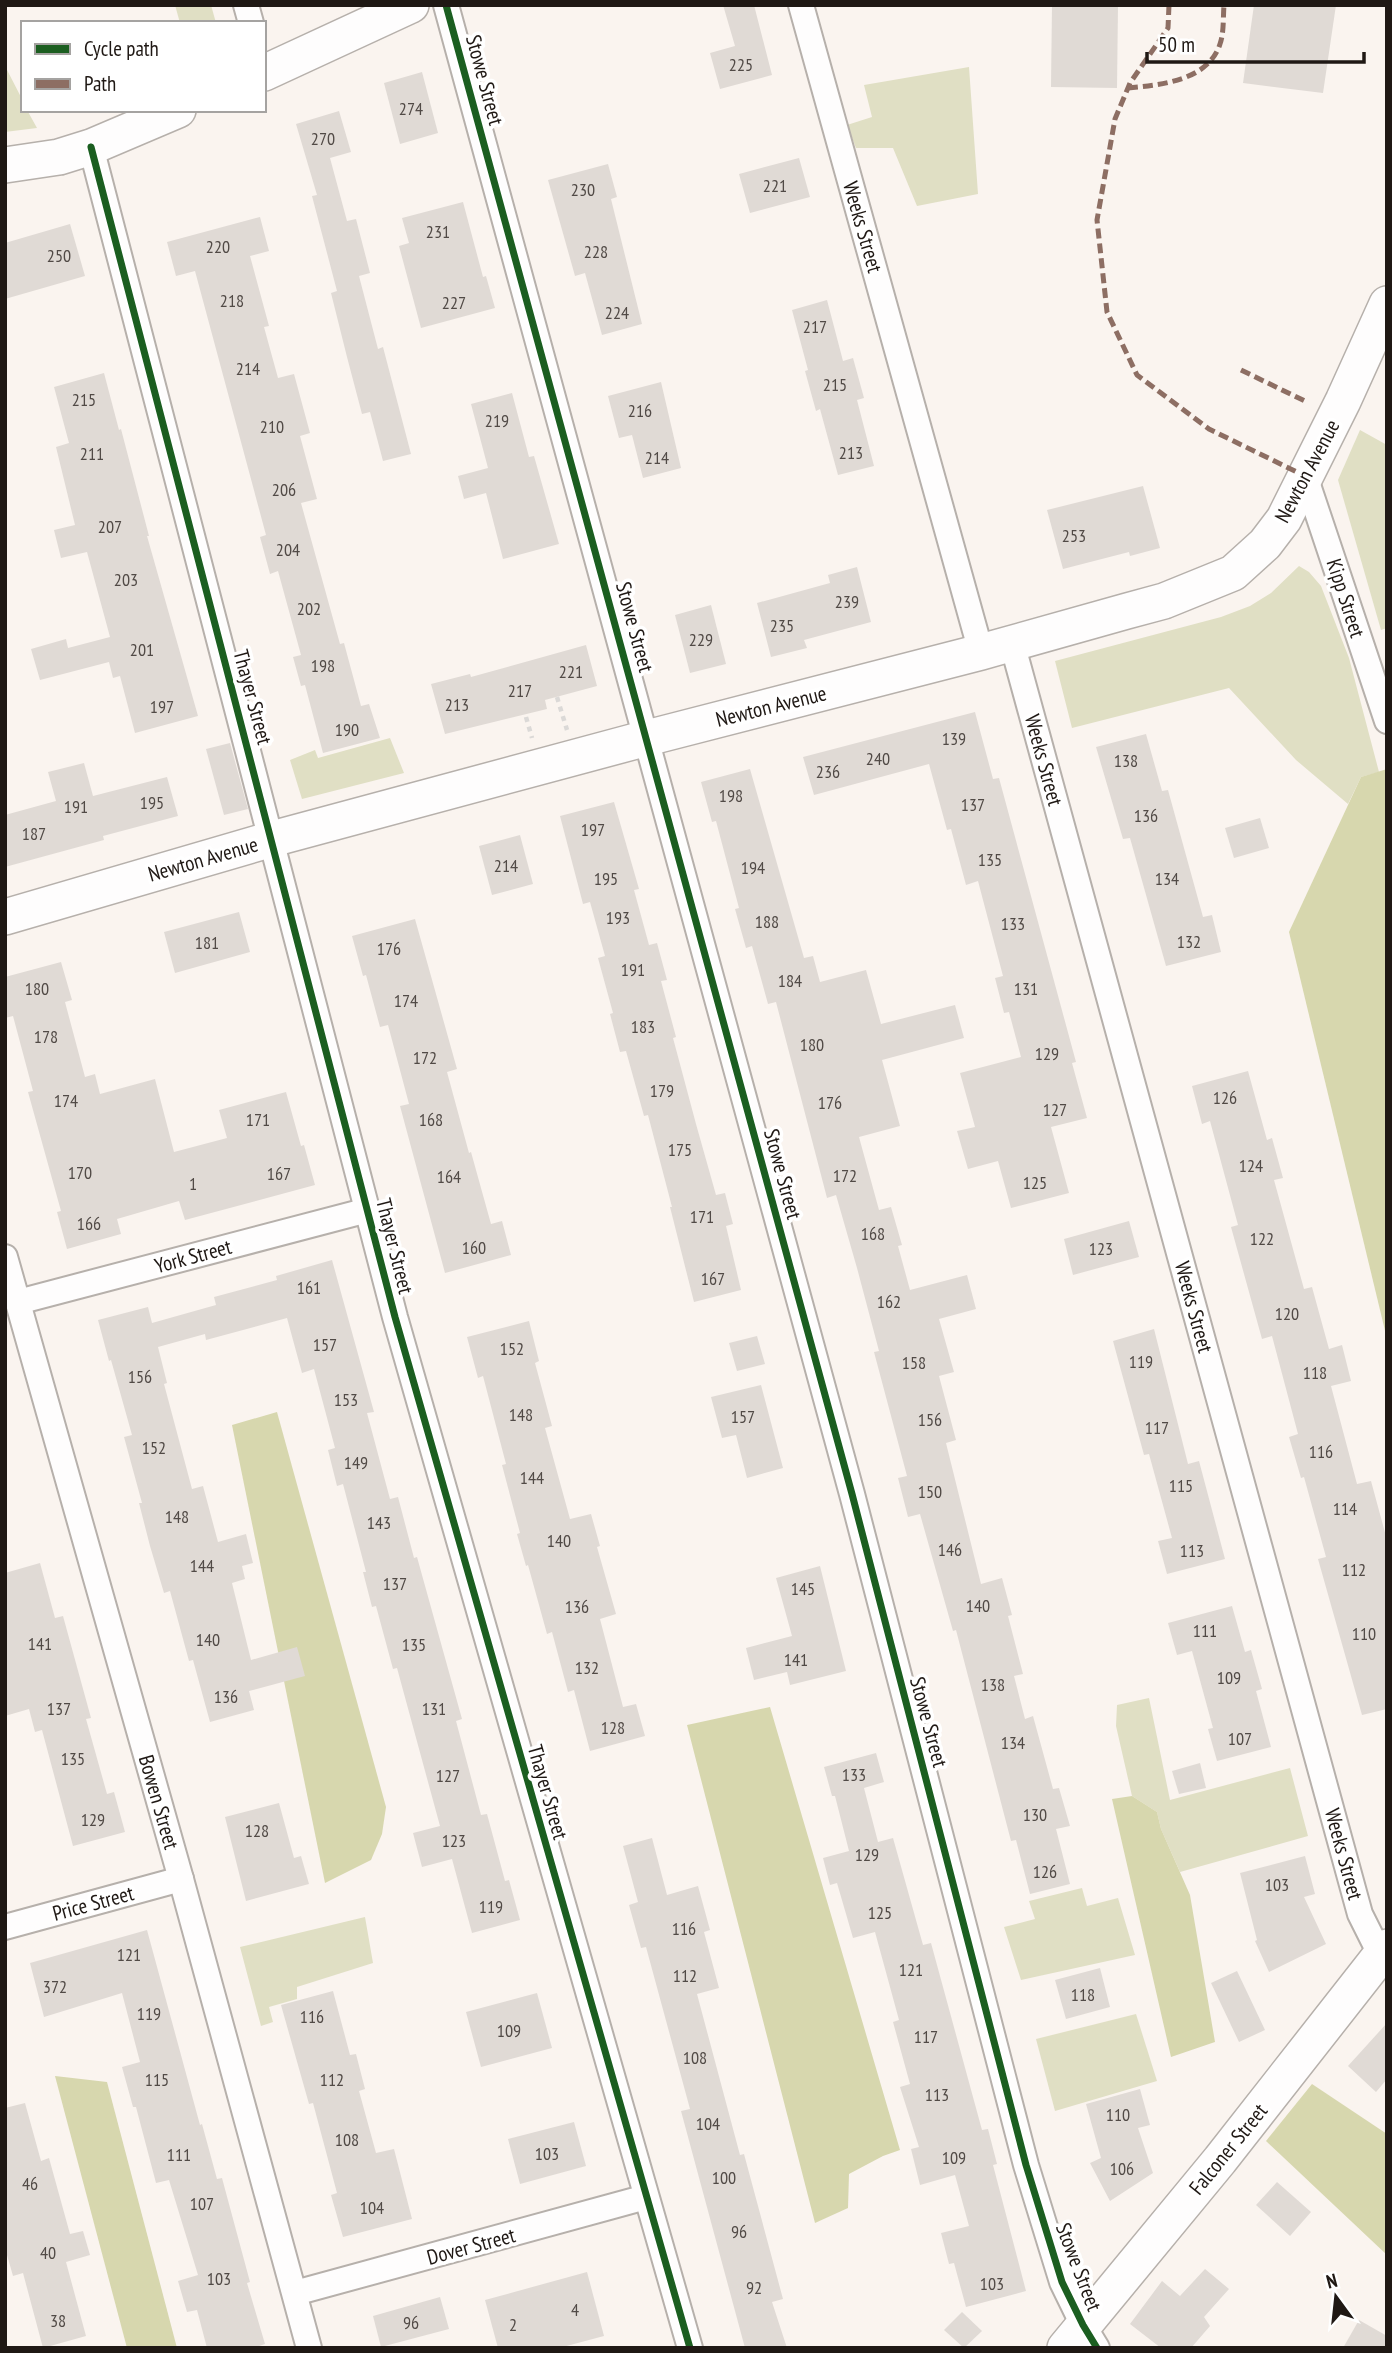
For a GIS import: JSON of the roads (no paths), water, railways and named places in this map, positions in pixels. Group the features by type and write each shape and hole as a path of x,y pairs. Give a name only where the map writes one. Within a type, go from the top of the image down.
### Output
{"street":[{"path":"266,71 411,5"},
{"name":"Stowe Street","path":"446,5 852,1494 1026,2165 1081,2340"},
{"name":"Weeks Street","path":"801,5 997,648 1360,1914 1385,1956"},
{"path":"5,165 59,157 91,147 173,112"},
{"name":"Thayer Street","path":"91,147 406,1355 690,2348"},
{"name":"Newton Avenue","path":"5,917 272,839 647,738 997,648 1164,601 1233,573 1265,544 1284,519 1343,401 1387,304"},
{"name":"Kipp Street","path":"1305,476 1387,721"},
{"name":"York Street","path":"18,1302 368,1210"},
{"name":"Bowen Street","path":"5,1257 181,1879 309,2348"},
{"name":"Price Street","path":"5,1927 181,1879"},
{"name":"Falconer Street","path":"1081,2340 1220,2160 1385,1956"},
{"name":"Dover Street","path":"295,2293 646,2197"}]}
